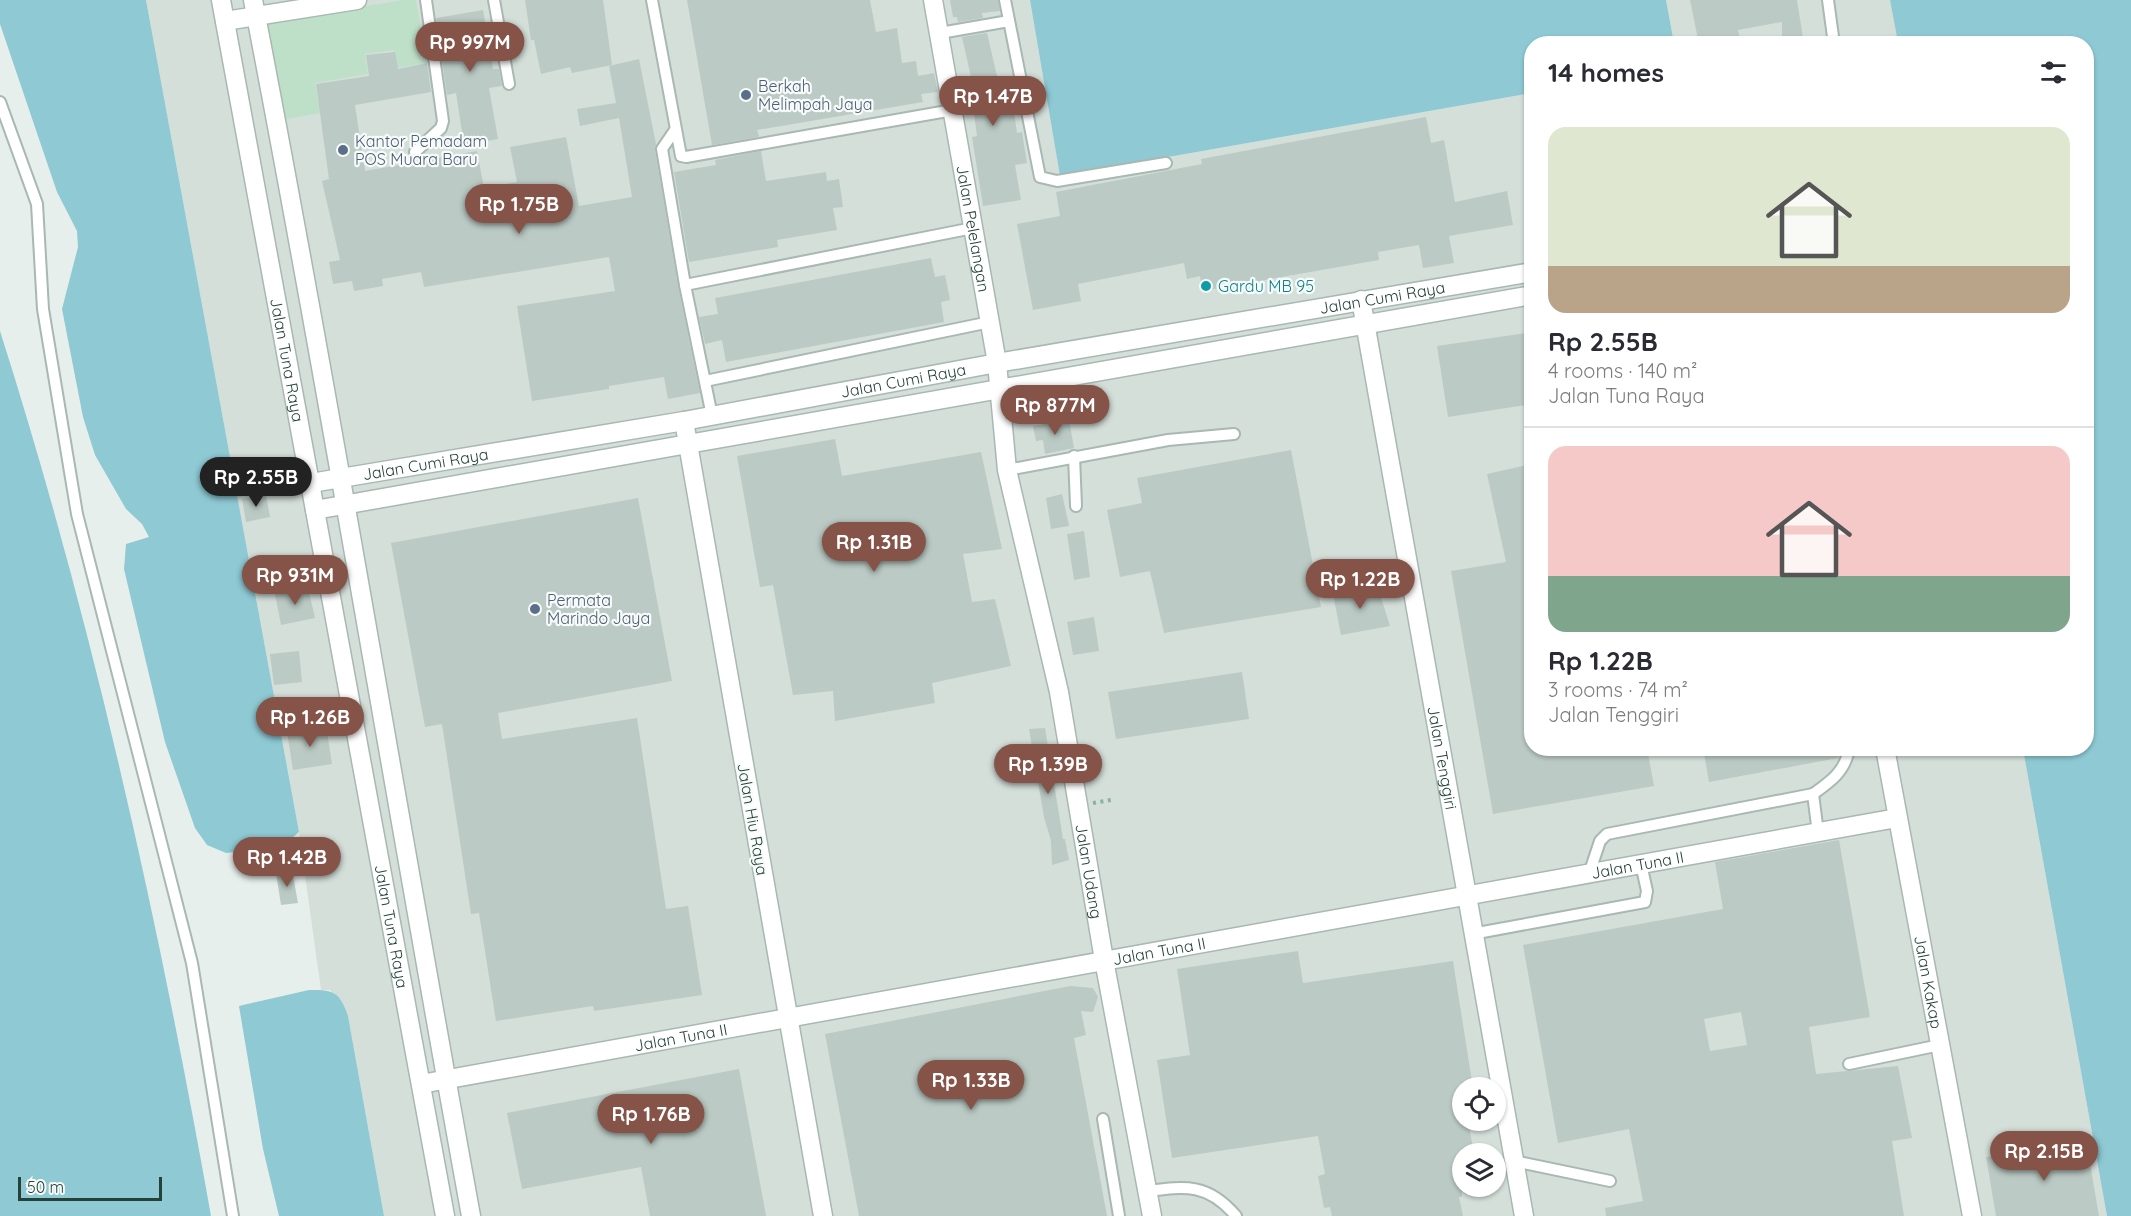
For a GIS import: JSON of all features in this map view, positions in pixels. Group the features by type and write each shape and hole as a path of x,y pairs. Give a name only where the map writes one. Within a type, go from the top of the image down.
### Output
{"street":[{"name":"Jalan Tuna Raya","path":"221,0 445,1216"},
{"path":"225,21 255,8 357,0"},
{"name":"Jalan Pelelangan","path":"933,0 997,363 999,388"},
{"name":"Jalan Tuna Raya","path":"255,8 348,504 368,642 471,1216"},
{"name":"Jalan Cumi Raya","path":"311,483 684,421 997,363 1524,273"},
{"path":"1508,275 1512,298"},
{"name":"Jalan Cumi Raya","path":"315,510 1524,296"},
{"path":"277,303 309,297"},
{"name":"Jalan Tenggiri","path":"1360,300 1524,1216"},
{"path":"1151,336 1155,360"},
{"path":"880,385 872,392 871,400 876,406 886,408"},
{"name":"Jalan Udang","path":"999,388 1007,470 1059,692 1104,960 1152,1216"},
{"path":"809,398 825,402 824,416 814,422"},
{"name":"Jalan Hiu Raya","path":"684,421 823,1216"},
{"path":"463,458 467,482"},
{"path":"340,648 368,642"},
{"name":"Jalan Kakap","path":"1886,756 1972,1216"},
{"name":"Jalan Tuna II","path":"421,1084 1897,818"},
{"path":"379,856 406,850"}],"lane":[{"path":"415,152 441,128 443,121 426,0"},
{"path":"495,0 509,84"},
{"path":"652,0 679,153 686,157 953,110"},
{"path":"1005,0 1040,177 1057,181 1166,163"},
{"path":"1827,0 1833,36"},
{"path":"940,33 1009,21"},
{"path":"0,102 36,204 43,309 77,514 192,963 233,1216"},
{"path":"675,130 662,149 685,285 712,416"},
{"path":"685,285 973,228"},
{"path":"705,381 990,322"},
{"path":"1007,470 1168,440 1234,434"},
{"path":"1074,456 1076,506"},
{"path":"1589,874 1599,840 1607,834 1813,794 1833,780 1843,767 1846,756"},
{"path":"1813,794 1818,832"},
{"path":"1472,934 1645,902 1647,891 1641,864"},
{"path":"1849,1064 1940,1045"},
{"path":"1103,1119 1119,1216"},
{"path":"1514,1161 1610,1181"},
{"path":"1147,1191 1186,1186 1212,1194 1236,1216"}],"shaded area":[{"path":"146,0 1030,0 1060,176 1524,94 1524,756 2024,756 2107,1216 384,1216 348,1016 330,990 321,990 299,832"},
{"path":"1666,0 1890,0 1897,36 1673,36"}],"green space":[{"path":"403,0 416,0 427,63 397,68 394,50 365,54 368,74 315,83 320,113 277,121 261,23"}],"water":[{"path":"0,0 146,0 299,832 282,847 226,853 207,845 195,828 165,742 124,569 126,544 149,537 142,524 126,509 95,455 83,417 62,309 78,247 77,231 57,192 0,24"},
{"path":"1030,0 1666,0 1673,36 1524,36 1524,94 1060,176"},
{"path":"1890,0 2131,0 2131,1216 2107,1216 2024,756 2094,756 2094,36 1897,36"},
{"path":"0,331 64,549 120,770 169,993 211,1216 0,1216"},
{"path":"309,990 334,994 342,1001 348,1016 384,1216 279,1216 263,1149 239,1006"}],"building":[{"path":"525,0 603,0 612,65 572,73 570,67 541,74 534,40 531,40"},
{"path":"687,0 870,0 876,32 897,28 902,63 916,61 918,76 934,73 938,92 921,94 923,102 757,130 759,137 712,145"},
{"path":"950,0 998,0 1000,11 982,13 983,18 958,22 957,17 953,17"},
{"path":"1690,0 1797,0 1803,36 1782,36 1782,22 1738,30 1739,36 1697,36"},
{"path":"483,10 493,69 499,69 502,86 489,88 498,139 464,145 456,93 447,95 436,18"},
{"path":"987,33 1001,87 1005,86 1006,98 1012,97 1017,133 1022,132 1027,163 1015,165 1021,200 983,206 972,137 977,136 971,91 974,90 962,37"},
{"path":"395,52 398,69 427,63 431,92 355,105 365,171 477,151 484,188 517,182 510,147 566,137 579,206 632,197 619,118 580,126 577,109 616,103 609,66 639,59 656,144 655,150 678,286 700,393 668,399 664,377 609,386 609,389 532,401 517,306 615,291 609,257 424,287 421,272 382,279 383,286 354,291 352,281 333,284 329,262 340,260 322,181 329,179 316,84 369,76 366,55"},
{"path":"1426,117 1431,143 1444,140 1455,202 1507,191 1513,225 1449,236 1454,263 1423,268 1419,245 1378,252 1379,260 1202,291 1200,276 1187,279 1184,263 1078,284 1081,301 1033,310 1017,224 1060,216 1056,192 1202,164 1201,159"},
{"path":"761,151 766,181 826,172 827,181 839,179 843,207 833,208 837,230 777,240 778,247 689,262 674,172 716,165 715,160"},
{"path":"931,258 935,277 945,275 950,300 941,302 944,322 726,362 722,340 705,344 699,317 718,314 715,298"},
{"path":"1524,333 1524,405 1448,417 1437,346"},
{"path":"1069,420 1074,448 1045,454 1043,440 1036,441 1033,426"},
{"path":"835,439 842,476 981,452 1002,549 963,554 972,602 995,599 1011,666 932,683 935,703 835,721 833,691 793,695 773,585 760,587 737,456"},
{"path":"1291,450 1321,607 1164,633 1150,571 1120,577 1107,510 1142,503 1137,478"},
{"path":"1524,466 1524,756 1648,756 1654,786 1493,814 1451,571 1506,562 1487,474"},
{"path":"1062,494 1069,526 1051,529 1046,498"},
{"path":"266,495 270,517 246,522 242,499"},
{"path":"638,498 672,681 498,713 502,739 637,718 666,909 688,906 702,995 594,1011 593,1006 496,1021 479,913 471,914 442,724 425,727 391,543"},
{"path":"1084,531 1090,577 1074,580 1067,534"},
{"path":"1377,585 1390,626 1341,635 1333,594"},
{"path":"308,588 315,618 281,625 275,594"},
{"path":"1094,617 1099,651 1073,655 1067,622"},
{"path":"299,651 302,682 274,685 270,654"},
{"path":"1242,672 1249,719 1116,739 1108,692"},
{"path":"326,725 332,764 293,770 287,732"},
{"path":"1045,728 1063,839 1065,839 1069,860 1052,865 1051,841 1044,817 1029,729"},
{"path":"1704,756 1839,756 1838,758 1709,782"},
{"path":"1839,840 1870,1017 1809,1027 1816,1074 1898,1066 1912,1138 1892,1141 1904,1216 1606,1216 1605,1208 1643,1201 1629,1129 1558,1143 1523,945 1723,909 1715,862","holes":["1741,1012 1747,1045 1710,1051 1704,1019"]},
{"path":"292,870 298,903 281,905 276,873"},
{"path":"1298,951 1303,983 1453,961 1471,1077 1452,1077 1452,1131 1470,1131 1472,1143 1452,1143 1452,1197 1459,1197 1463,1216 1332,1216 1330,1207 1324,1208 1318,1176 1325,1174 1318,1136 1172,1158 1157,1060 1190,1055 1177,969"},
{"path":"1070,986 1093,988 1098,997 1093,1012 1081,1011 1086,1035 1074,1038 1107,1216 859,1216 825,1034"},
{"path":"739,1069 766,1216 650,1216 641,1167 522,1189 507,1113"},
{"path":"2086,1140 2099,1216 1996,1216 1986,1157"}],"place":[{"name":"Berkah Melimpah Jaya","path":"746,95"},
{"name":"Kantor Pemadam POS Muara Baru","path":"343,150"},
{"name":"Gardu MB 95","path":"1206,286"},
{"name":"Permata Marindo Jaya","path":"535,609"}]}
